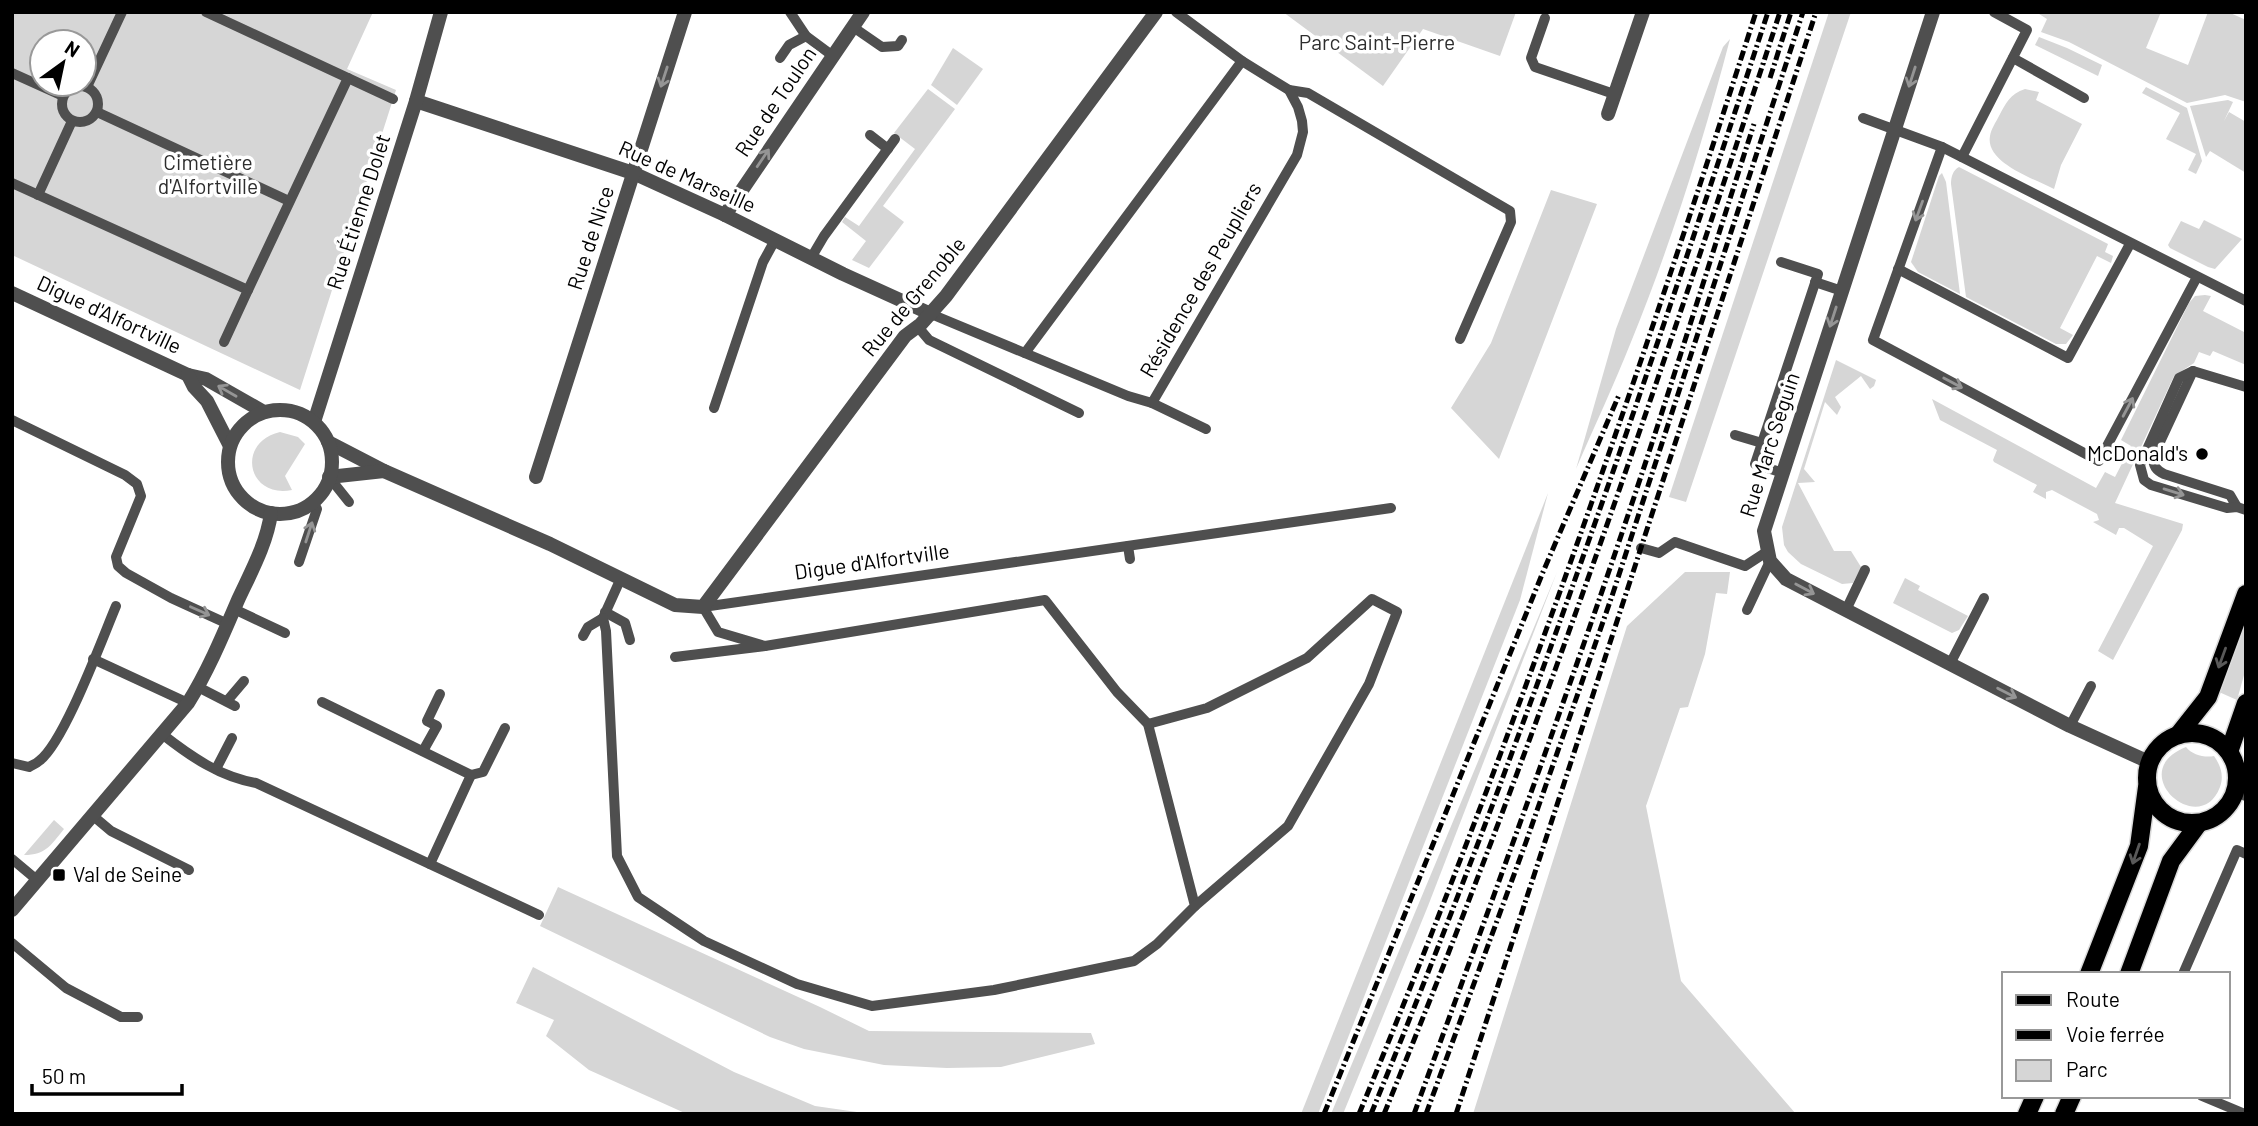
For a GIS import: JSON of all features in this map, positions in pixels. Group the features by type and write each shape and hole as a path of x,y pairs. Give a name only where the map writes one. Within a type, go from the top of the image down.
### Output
{"main road":[{"path":"2178,735 2208,697 2246,594"},
{"path":"2229,752 2246,703"},
{"path":"2090,972 2139,846 2147,788 2146,775 2156,750 2178,735 2192,732 2206,735 2229,752 2241,791 2223,811 2211,819 2199,823 2185,823 2160,811 2147,788"},
{"path":"2130,972 2171,861 2199,823"},
{"path":"2027,1114 2034,1098"},
{"path":"2064,1114 2071,1098"}],"street":[{"name":"Rue Étienne Dolet","path":"313,422 416,101 441,12"},
{"name":"Rue de Nice","path":"536,477 684,12"},
{"name":"Rue de Toulon","path":"725,215 863,12"},
{"name":"Rue de Grenoble","path":"703,607 905,336 931,314 1156,12"},
{"path":"1608,114 1643,12"},
{"name":"Rue Marc Seguin","path":"1769,556 1764,531 1933,12"},
{"name":"Rue de Marseille","path":"416,101 633,173 931,314"},
{"name":"Digue d'Alfortville","path":"12,293 188,375 206,379 264,412"},
{"name":"Digue d'Alfortville","path":"188,375 194,387 207,401 230,446"},
{"path":"281,410 298,413 313,422 328,442 332,465 323,491 313,502 286,513 271,513 251,504 235,489 229,475 228,461 230,446 243,425 264,412 281,410"},
{"name":"Digue d'Alfortville","path":"328,442 384,471 676,605 703,607"},
{"path":"330,477 384,471"},
{"path":"12,910 188,704 257,558 271,513"},
{"path":"1769,556 1786,579 2070,726 2149,762"}],"lane":[{"path":"98,64 122,12"},
{"path":"206,12 393,99"},
{"path":"790,12 806,36 833,56"},
{"path":"1176,12 1242,61 1289,90 1308,93 1510,211 1511,222 1460,339"},
{"path":"1962,157 2027,30 1994,12"},
{"path":"1545,18 1531,58 1535,66 1614,94"},
{"path":"853,27 882,47 898,46 902,40"},
{"path":"780,58 789,45 806,36"},
{"path":"2013,58 2084,98"},
{"path":"1026,353 1242,61"},
{"path":"12,73 28,80"},
{"path":"224,342 348,78"},
{"name":"Résidence des Peupliers","path":"931,314 1128,396 1152,403 1297,155 1303,132 1302,121 1289,90"},
{"path":"63,98 61,107 67,118 83,122 94,117 97,112 97,98"},
{"path":"97,112 289,201"},
{"path":"1863,118 1942,147 2246,302"},
{"path":"38,195 72,121"},
{"path":"870,135 888,149"},
{"path":"811,258 895,139"},
{"path":"1942,147 1873,340 2099,461 2197,277"},
{"path":"12,183 247,290"},
{"path":"713,408 763,262 775,240"},
{"path":"1898,269 2068,358 2130,244"},
{"path":"1781,262 1818,274 1755,464 1783,473"},
{"path":"1815,282 1842,291"},
{"path":"918,327 929,340 1079,413"},
{"path":"2243,508 2227,508 2151,485 2144,480 2140,465 2179,378 2193,371 2246,387"},
{"path":"2193,371 2153,457 2153,464 2164,474 2231,495 2243,508"},
{"path":"1152,403 1206,429"},
{"path":"12,420 125,475 137,484 141,496 116,557 118,566 171,598 228,624"},
{"path":"1735,435 1762,443"},
{"path":"330,477 349,502"},
{"path":"299,562 317,509 313,502"},
{"name":"Digue d'Alfortville","path":"703,607 1391,508"},
{"path":"1641,548 1659,554 1675,542 1745,566 1769,556"},
{"path":"1128,546 1130,559"},
{"path":"1747,610 1769,556"},
{"path":"1846,610 1865,570"},
{"path":"583,636 588,627 604,615 621,578"},
{"path":"1950,664 1984,598"},
{"path":"604,615 617,856 638,897 704,941 797,984 872,1006 994,990 1134,961 1157,944 1195,906 1288,826 1368,684 1397,612 1372,599 1307,658 1207,708 1148,724"},
{"path":"675,657 765,646 1045,600 1117,692 1148,724 1195,906"},
{"path":"12,763 29,766 40,761 61,730 116,606"},
{"path":"703,607 718,632 765,646"},
{"path":"234,608 279,631"},
{"path":"604,615 625,623 630,640"},
{"path":"93,659 188,704"},
{"path":"198,687 231,703 244,681"},
{"path":"2070,726 2091,686"},
{"path":"424,751 437,726 427,721 440,694"},
{"path":"322,702 471,775 483,772 505,728"},
{"path":"162,734 191,758 239,780 256,783 539,915"},
{"path":"216,769 232,738"},
{"path":"429,864 471,775"},
{"path":"92,815 111,831 188,870"},
{"path":"2184,972 2237,850 2246,854"},
{"path":"12,859 37,880"},
{"path":"12,943 66,988 121,1017 138,1017"},
{"path":"2207,1098 2245,1114"}],"green space":[{"name":"Cimetière d'Alfortville","path":"12,12 373,12 347,69 396,90 300,390 12,255"},
{"name":"Parc Saint-Pierre","path":"1283,12 1516,12 1500,56 1423,29 1383,86"},
{"path":"1829,12 1851,12 1686,502 1669,497"},
{"path":"2036,12 2161,12 2146,48 2188,65 2208,12 2228,12 2246,20 2246,102 2225,95 2187,103 2069,42 2041,32 2047,19"},
{"path":"2039,37 2102,65 2098,76 2035,45"},
{"path":"1730,39 1709,116 1660,268 1576,469 1616,329 1723,47"},
{"path":"953,48 983,69 957,105 931,85"},
{"path":"2146,87 2187,108 2202,161 2196,174 2188,170 2196,154 2166,139 2180,113 2142,93"},
{"path":"928,89 955,109 883,206 904,222 869,268 852,260 866,241 842,222 845,217 859,226 915,149 894,133"},
{"path":"2025,89 2039,92 2036,100 2082,124 2061,165 2054,189 2013,169 1995,154 1991,146 1991,131 2004,107 2012,96"},
{"path":"2228,100 2233,102 2224,121 2229,112 2246,122 2246,173 2210,151 2206,157 2190,106"},
{"path":"1959,167 2108,244 2105,252 2113,256 2111,263 2097,256 2060,328 2073,335 2066,344 2056,344 1966,297 1951,184 1953,174"},
{"path":"1942,173 1946,182 1960,294 1918,272 1911,262"},
{"path":"1551,190 1597,204 1499,459 1451,408 1491,343"},
{"path":"2204,220 2242,239 2215,269 2168,245 2181,221 2199,229"},
{"path":"2195,296 2211,296 2203,311 2246,333 2246,365 2213,351 2210,356 2199,352 2194,363 2174,376 2115,503 2183,524 2113,660 2098,651 2153,546 2124,528 2119,528 2116,535 2093,522 2099,520 2097,514 2052,490 2046,492 2046,499 2033,492 2037,485 1994,462 1997,450 1940,420 1932,399 2096,488 2105,472 2115,477 2131,446 2121,440 2189,303"},
{"path":"1836,360 1876,380 1870,389 1861,376 1835,397 1841,407 1837,415 1825,402 1804,469 1815,482 1798,483 1834,551 1851,551 1861,567 1853,583 1842,584 1801,564 1788,552 1784,545 1782,527"},
{"path":"280,432 298,437 305,444 285,476 292,490 277,491 265,486 257,478 253,468 257,447 266,438"},
{"path":"1548,493 1520,600 1318,1114 1301,1114"},
{"path":"1557,572 1428,906 1343,1114 1331,1114"},
{"path":"1685,572 1730,572 1727,594 1716,593 1705,654 1688,707 1680,708 1646,806 1681,981 1796,1114 1473,1114 1627,626"},
{"path":"1905,578 1920,586 1918,590 1968,616 1959,630 1952,633 1893,603"},
{"path":"2246,613 2246,668 2237,700 2219,692"},
{"path":"2186,747 2199,755 2214,756 2221,771 2220,787 2210,802 2197,807 2184,804 2172,796 2164,785 2162,771 2169,758"},
{"path":"54,820 64,829 55,840 43,851 24,855"},
{"path":"558,887 869,1031 1091,1033 1095,1044 1001,1067 947,1068 884,1065 804,1049 770,1037 540,926"},
{"path":"533,967 734,1072 815,1106 871,1114 687,1114 589,1070 546,1036 554,1020 516,1003"}],"railway":[{"path":"1359,1114 1467,842 1569,567 1665,290 1756,12"},
{"path":"1371,1114 1479,841 1580,566 1768,12"},
{"path":"1384,1114 1491,842 1592,567 1641,429 1780,12"},
{"path":"1770,78 1791,12"},
{"path":"1426,1114 1526,842 1612,596 1803,12"},
{"path":"1456,1114 1816,12"},
{"path":"1414,1114 1594,614 1754,124"},
{"path":"1324,1114 1543,572 1619,395"}],"place":[{"name":"McDonald's","path":"2202,454"},
{"name":"Val de Seine","path":"59,875"}]}
